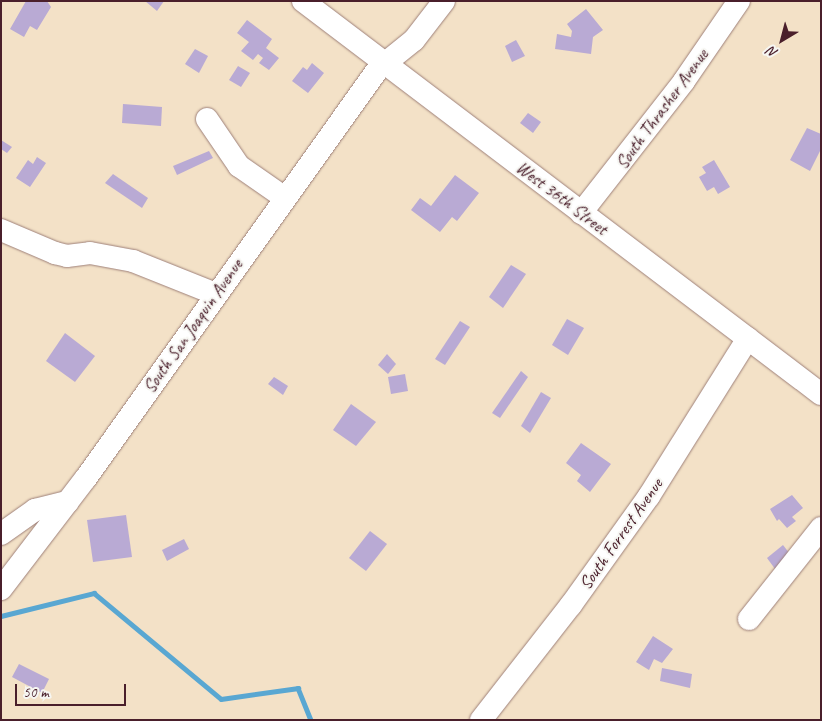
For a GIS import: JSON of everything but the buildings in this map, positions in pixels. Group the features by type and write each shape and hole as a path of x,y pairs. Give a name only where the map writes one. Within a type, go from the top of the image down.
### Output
{"street":[{"name":"West 36th Street","path":"303,1 821,394"},
{"name":"South San Joaquin Avenue","path":"1,589 68,502 383,62 414,40 444,1"},
{"name":"South Thrasher Avenue","path":"581,212 684,82 739,1"},
{"path":"207,119 239,166 285,198"},
{"path":"1,230 55,253 67,256 90,253 133,261 216,294"},
{"name":"South Forrest Avenue","path":"481,720 571,605 648,496 748,338"},
{"path":"1,534 35,510 68,502"},
{"path":"749,619 821,528"}],"waterway":[{"path":"1,616 94,593 221,699 298,688 311,720"}]}
